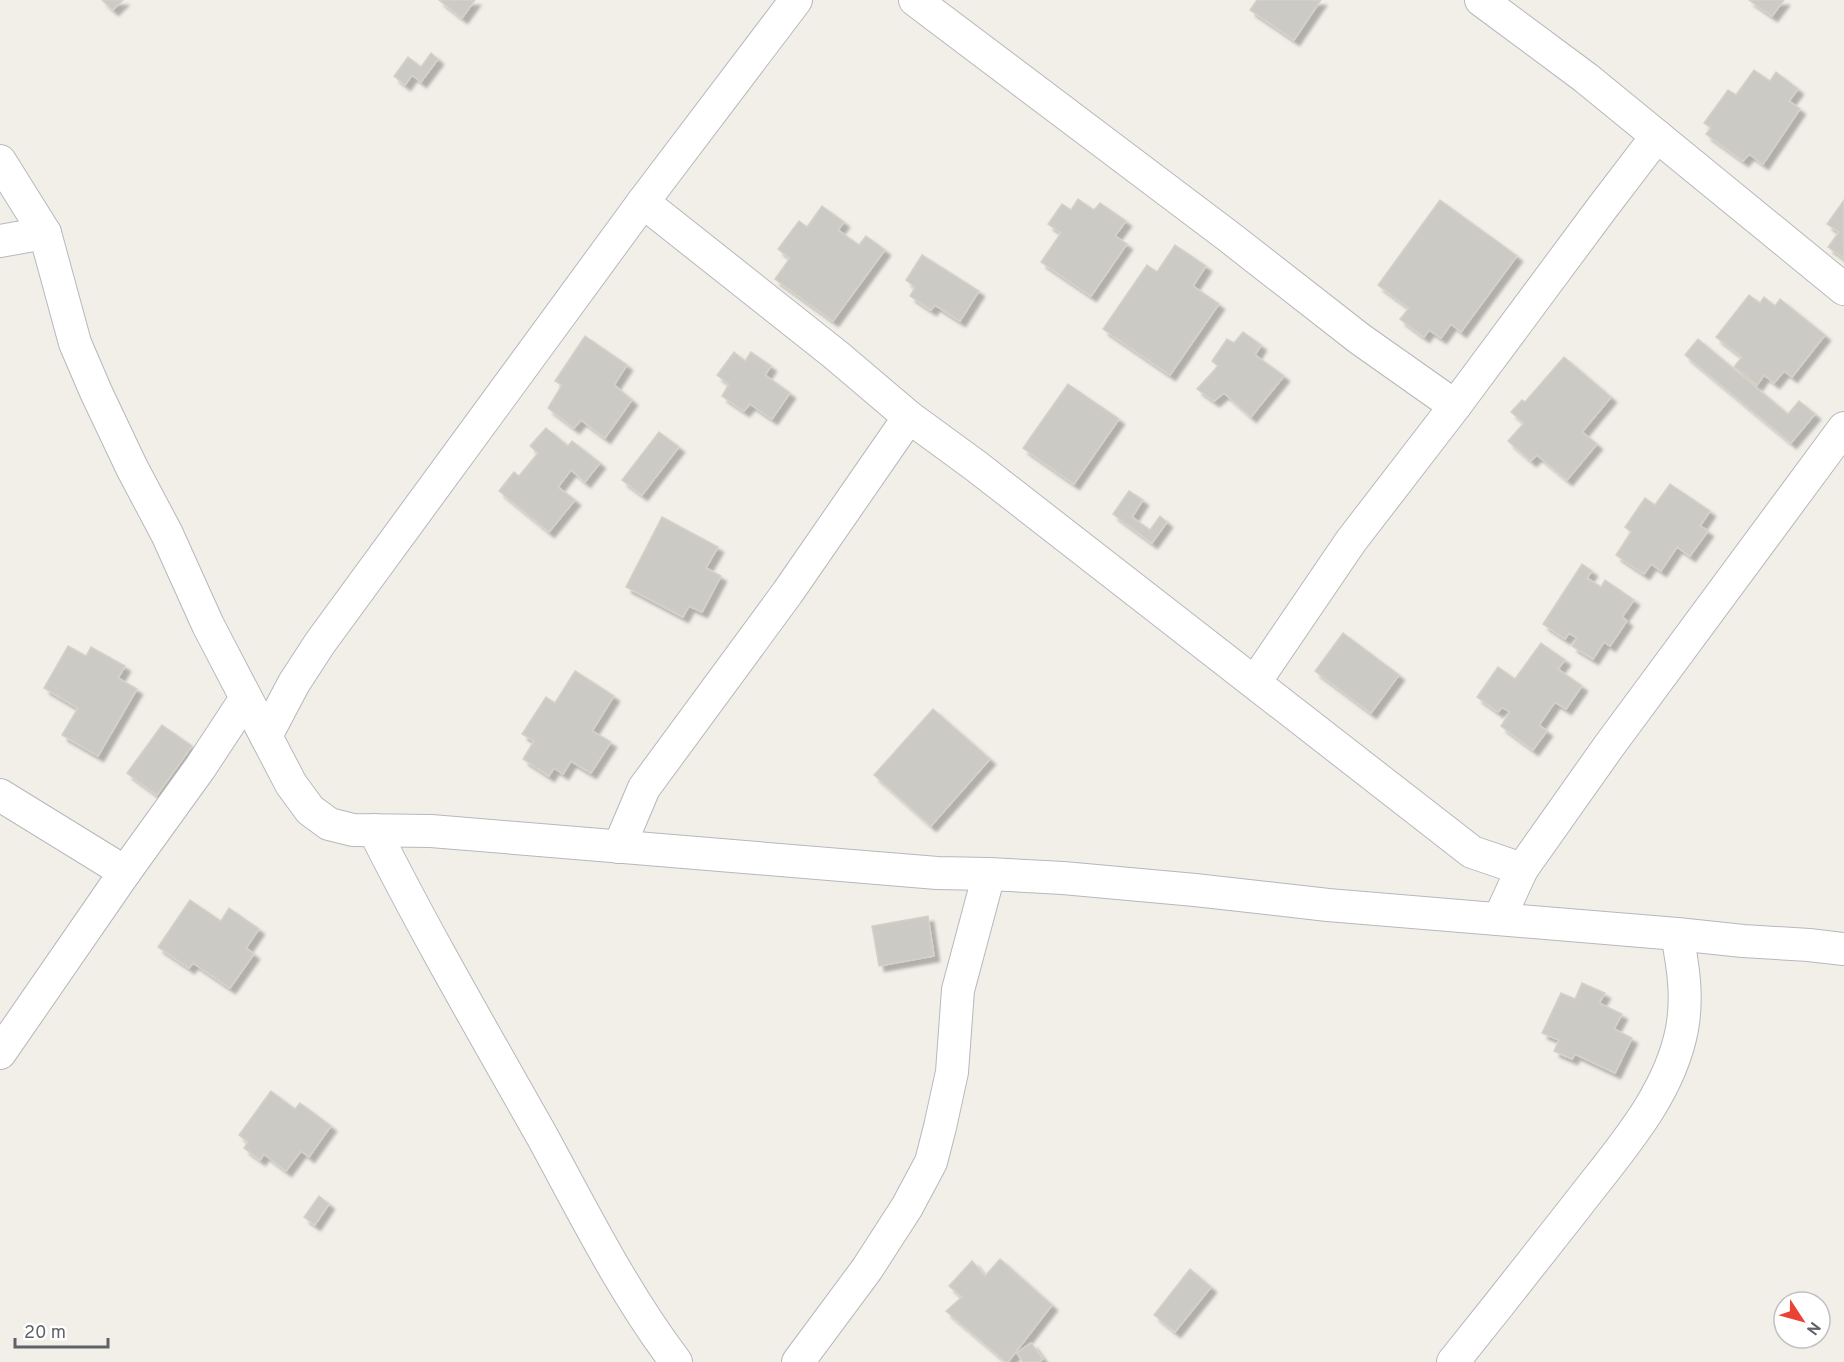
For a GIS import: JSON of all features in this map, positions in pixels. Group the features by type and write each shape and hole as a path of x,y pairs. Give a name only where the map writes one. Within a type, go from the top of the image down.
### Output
{"street":[{"path":"266,736 294,683 320,643 643,202 796,0"},
{"path":"915,0 1360,339 1455,406"},
{"path":"1481,0 1586,78 1844,289"},
{"path":"1255,682 1352,541 1657,136"},
{"path":"0,161 45,233 75,343 208,625 291,784 310,810 329,824 353,830 431,831 937,873 988,874 1131,884 1328,905 1844,949"},
{"path":"643,202 836,355 909,417 976,466 1472,852 1522,869"},
{"path":"0,241 45,233"},
{"path":"619,847 644,788 788,592 909,417"},
{"path":"1499,919 1522,869 1603,755 1844,428"},
{"path":"0,1053 200,768 246,698"},
{"path":"0,795 125,872"},
{"path":"374,830 404,890 580,1209 646,1321 676,1362"},
{"path":"798,1362 867,1269 907,1208 931,1162 952,1072 958,990 988,874"},
{"path":"1453,1362 1632,1133 1661,1088 1682,1030 1686,996 1677,934"}],"building":[{"path":"102,0 123,0 113,10"},
{"path":"439,0 475,0 462,18"},
{"path":"1257,0 1321,0 1294,40 1250,10"},
{"path":"1749,0 1784,0 1772,16"},
{"path":"431,53 438,59 421,82 412,75 405,85 394,76 408,57 421,67"},
{"path":"1754,70 1770,81 1776,72 1798,89 1789,101 1800,109 1763,164 1749,154 1743,161 1706,134 1711,128 1704,123 1728,90 1736,95"},
{"path":"1078,199 1094,210 1100,203 1126,221 1115,236 1127,244 1091,296 1041,262 1061,233 1048,224 1062,204 1071,210"},
{"path":"1440,200 1517,256 1461,332 1451,324 1441,338 1429,330 1424,337 1400,319 1409,308 1378,285"},
{"path":"1844,200 1844,258 1828,247 1839,232 1827,224"},
{"path":"822,206 844,222 838,230 859,245 866,236 885,250 833,321 775,279 790,258 778,249 799,221 807,227"},
{"path":"1175,245 1206,266 1193,286 1219,304 1170,375 1103,329 1147,265 1157,272"},
{"path":"922,255 979,291 960,321 935,305 931,310 910,296 915,287 906,280"},
{"path":"1749,295 1760,303 1764,297 1775,306 1780,299 1825,335 1792,377 1784,371 1774,383 1764,375 1757,385 1734,367 1742,357 1716,337"},
{"path":"1243,332 1261,345 1255,355 1284,376 1251,417 1224,393 1214,401 1197,389 1218,366 1212,361 1227,339 1234,343"},
{"path":"585,336 627,365 614,385 632,400 605,438 581,420 574,428 548,408 562,385 555,381"},
{"path":"1698,339 1788,414 1799,401 1815,414 1791,443 1685,355"},
{"path":"734,352 745,361 751,352 771,366 765,375 790,393 772,419 750,404 744,411 722,396 729,384 717,375"},
{"path":"1564,357 1611,397 1582,432 1597,444 1567,480 1537,455 1531,461 1508,441 1524,423 1511,412 1522,400 1525,402"},
{"path":"1068,384 1119,419 1074,484 1023,448"},
{"path":"546,428 568,446 572,441 600,463 585,482 571,470 558,487 575,500 549,532 499,491 514,472 519,476 538,453 530,446"},
{"path":"659,432 679,447 642,495 622,480"},
{"path":"1670,484 1710,511 1700,526 1708,531 1690,556 1677,547 1661,571 1651,564 1644,574 1616,555 1631,532 1625,527 1645,498 1655,505"},
{"path":"1129,491 1143,500 1132,517 1150,530 1160,516 1167,522 1152,543 1113,514"},
{"path":"662,517 718,547 706,568 721,576 702,612 689,606 683,617 626,587"},
{"path":"1582,564 1592,571 1587,578 1601,587 1605,580 1634,600 1622,617 1627,621 1610,646 1604,642 1593,659 1572,646 1577,638 1569,633 1565,639 1543,624"},
{"path":"1343,633 1399,675 1371,713 1315,671"},
{"path":"1541,643 1565,660 1558,669 1582,686 1566,709 1555,702 1539,725 1547,731 1533,750 1501,726 1510,712 1502,707 1498,712 1477,697 1498,667 1515,679"},
{"path":"68,646 86,656 91,647 125,666 118,678 137,689 98,756 62,735 78,708 44,688"},
{"path":"575,671 614,696 592,731 611,742 591,773 571,761 563,774 554,768 549,776 523,759 534,741 522,734 546,697 555,703"},
{"path":"933,709 990,759 931,826 874,775"},
{"path":"162,725 192,746 157,795 127,773"},
{"path":"190,900 221,921 229,908 259,929 246,948 254,954 230,988 193,963 189,968 158,947"},
{"path":"928,916 934,956 879,966 872,926"},
{"path":"1582,983 1605,993 1599,1003 1622,1014 1614,1029 1632,1038 1615,1073 1575,1054 1572,1059 1554,1051 1559,1040 1542,1033 1561,993 1575,999"},
{"path":"271,1091 295,1109 300,1103 331,1126 309,1157 301,1151 286,1171 264,1154 260,1160 244,1148 248,1142 239,1135"},
{"path":"319,1196 329,1204 315,1225 304,1217"},
{"path":"1000,1259 1052,1305 1008,1362 946,1311 962,1297 949,1286 972,1261 985,1276"},
{"path":"1190,1269 1211,1287 1175,1332 1154,1315"},
{"path":"1031,1343 1043,1359 1039,1362 1023,1362 1017,1353"}]}
